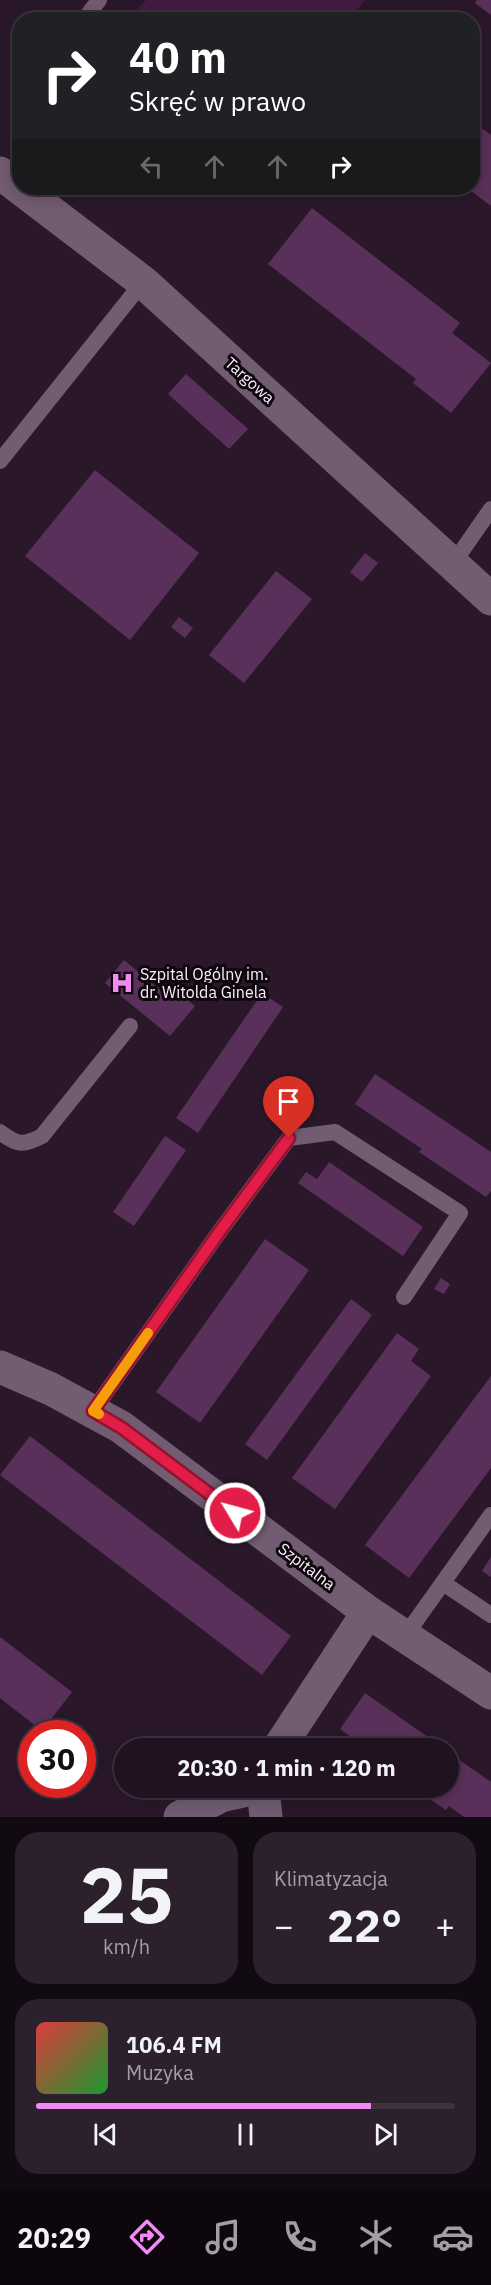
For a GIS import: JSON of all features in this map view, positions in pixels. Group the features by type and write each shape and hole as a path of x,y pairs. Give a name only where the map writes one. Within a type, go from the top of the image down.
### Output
{"street":[{"name":"Targowa","path":"0,173 12,182"},
{"name":"Targowa","path":"29,195 143,282 491,599"},
{"name":"Szpitalna","path":"0,1366 93,1411 122,1428 368,1612 491,1693"},
{"path":"285,1738 368,1612"},
{"path":"180,1817 217,1798"},
{"path":"264,1798 266,1817"}],"lane":[{"path":"3,450 143,282"},
{"path":"452,565 491,509"},
{"path":"0,1132 12,1141 23,1144 42,1136 130,1026"},
{"path":"93,1411 220,1231 289,1138 335,1132 460,1213 404,1297"},
{"path":"405,1636 491,1515"},
{"path":"442,1583 491,1615"}],"shaded area":[{"path":"146,0 365,0 356,12 135,12"}],"building":[{"path":"477,0 491,0 491,15 475,3"},
{"path":"480,127 491,135 491,206 476,195 480,195"},
{"path":"312,208 460,323 452,333 491,363 451,413 413,383 416,379 268,264"},
{"path":"186,374 248,429 229,449 168,394"},
{"path":"95,470 199,553 130,640 25,556"},
{"path":"365,553 378,563 362,582 350,572"},
{"path":"276,571 312,599 244,683 209,655"},
{"path":"179,617 193,628 185,638 171,627"},
{"path":"124,960 165,994 172,986 195,1006 170,1036 105,983"},
{"path":"262,993 283,1007 198,1133 176,1118"},
{"path":"375,1074 491,1152 491,1191 486,1197 419,1152 422,1149 355,1104"},
{"path":"165,1136 186,1150 134,1226 113,1212"},
{"path":"329,1162 423,1227 403,1256 298,1183 306,1172 317,1179"},
{"path":"265,1239 309,1270 200,1423 156,1392"},
{"path":"441,1278 450,1284 444,1294 434,1289"},
{"path":"351,1299 372,1315 267,1460 245,1444"},
{"path":"397,1333 419,1349 411,1361 431,1376 335,1509 292,1478"},
{"path":"491,1376 491,1468 409,1578 365,1545"},
{"path":"30,1436 291,1636 262,1675 0,1475"},
{"path":"491,1557 491,1577 482,1571"},
{"path":"0,1637 72,1692 50,1720 28,1720 0,1698"},
{"path":"365,1693 429,1738 350,1738 340,1729"},
{"path":"459,1760 491,1782 491,1817 464,1817 449,1806 446,1810 429,1798 459,1798"}],"slow traffic":[{"path":"99,1414 93,1411 148,1333"}],"place":[{"name":"Szpital Ogólny im. dr. Witolda Ginela","path":"122,983"}],"route":[{"path":"235,1513 122,1428 93,1411 220,1231 289,1138"}]}
